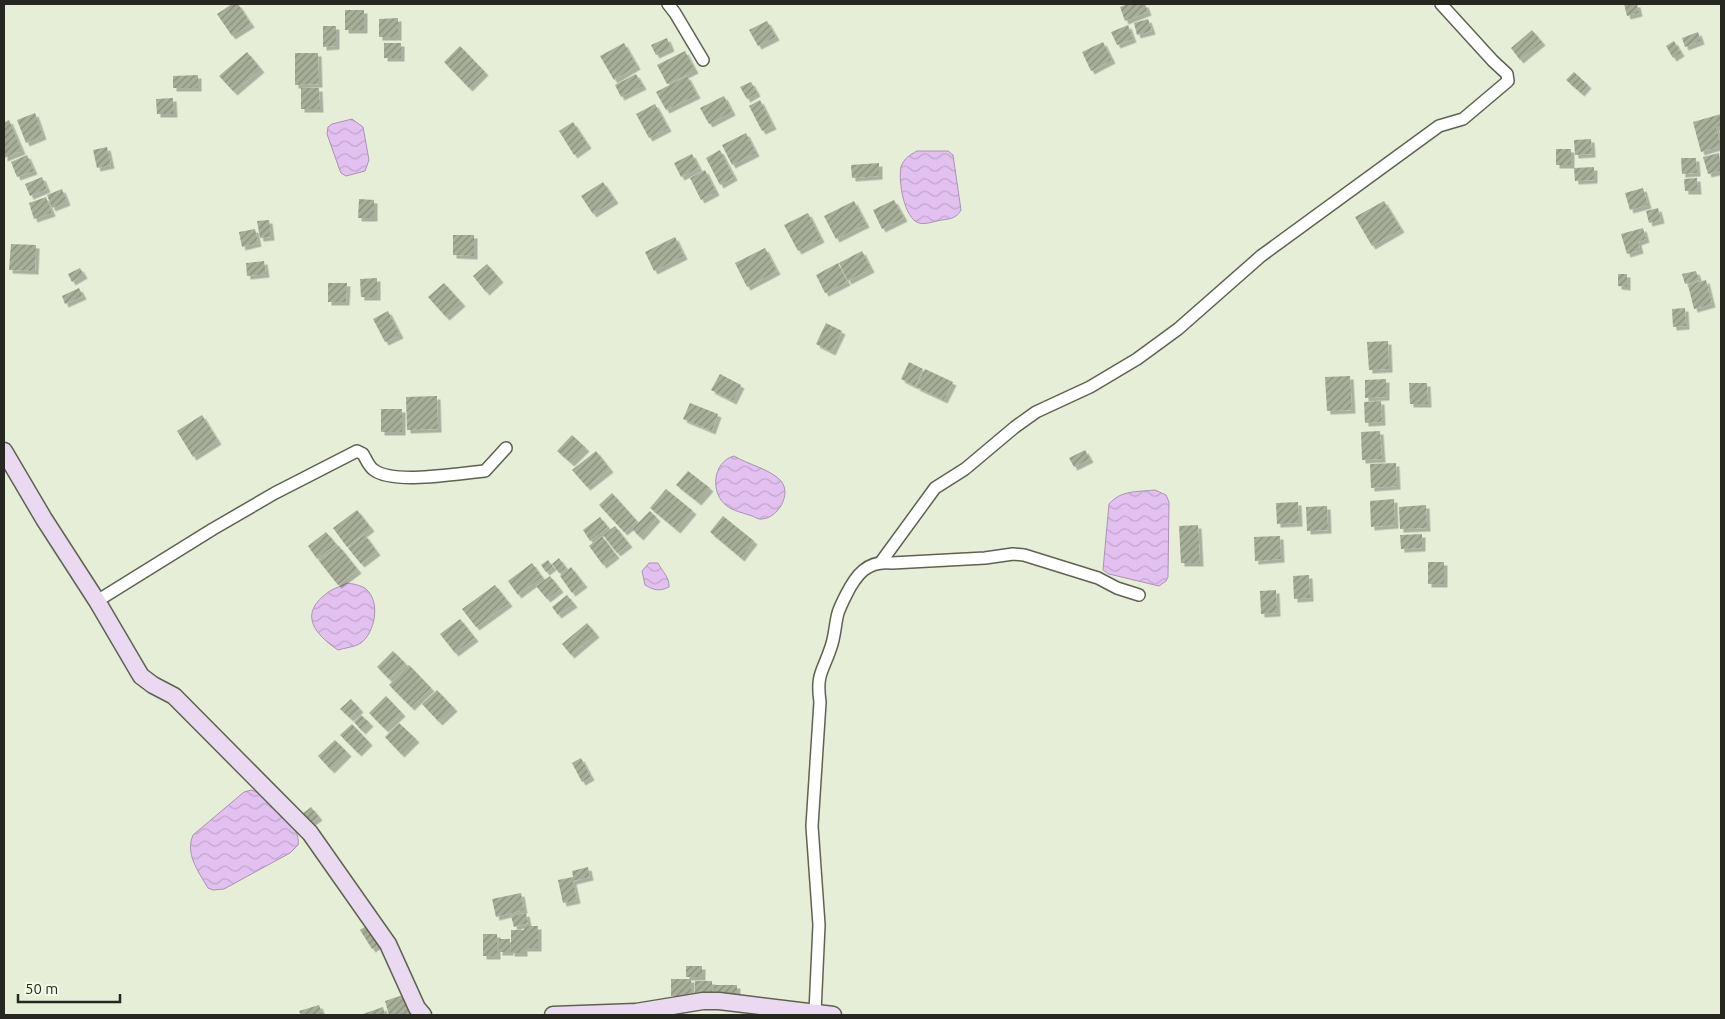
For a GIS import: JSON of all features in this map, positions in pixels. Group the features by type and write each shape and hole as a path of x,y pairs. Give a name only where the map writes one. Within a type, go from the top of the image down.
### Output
{"street":[{"path":"668,4 703,60"},
{"path":"881,562 935,488 965,469 1036,412 1090,387 1137,359 1178,329 1262,256 1439,126 1463,119 1508,81 1507,74 1441,4"},
{"path":"97,601 268,497 311,473 340,461 357,451 363,454 372,469 377,472 410,478 486,471 506,448"},
{"path":"4,451 141,676 174,696 310,833 388,944 417,1008 423,1015"},
{"path":"815,1012 819,925 812,826 820,702 818,687 819,676 831,647 839,611 854,579 870,565 881,562 901,563 985,558 1013,554 1024,555 1098,578 1117,588 1139,595"},
{"path":"553,1015 636,1012 711,1001 834,1015"}],"water":[{"path":"352,119 363,127 369,160 365,171 346,176 341,173 327,134 328,127 332,124"},
{"path":"917,151 948,151 953,155 961,210 955,216 948,219 919,223 909,214 901,189 900,173 902,164 910,155"},
{"path":"734,456 777,477 784,486 785,492 782,504 768,518 758,519 732,509 722,501 718,494 716,479 718,471 727,459"},
{"path":"1155,490 1166,495 1169,502 1168,577 1159,586 1109,574 1103,570 1109,504 1124,494"},
{"path":"649,563 658,563 667,578 669,587 657,590 645,585 642,571"},
{"path":"347,583 366,589 371,595 375,609 373,625 361,643 338,650 317,631 312,617 313,610 326,594"},
{"path":"251,790 266,798 282,812 295,829 298,845 290,853 224,889 213,890 208,888 192,856 191,842 193,835 244,792"}],"building":[{"path":"232,4 238,4 251,24 232,36 217,14"},
{"path":"1128,4 1145,4 1148,12 1125,21 1120,7"},
{"path":"1624,4 1637,4 1639,13 1627,16"},
{"path":"345,10 364,10 364,30 345,30"},
{"path":"398,18 398,37 379,37 379,19"},
{"path":"1148,19 1152,31 1137,35 1134,23"},
{"path":"767,21 776,37 758,46 749,30"},
{"path":"1128,25 1133,39 1117,45 1111,32"},
{"path":"323,26 336,26 336,46 323,47"},
{"path":"1532,30 1542,42 1520,60 1511,48"},
{"path":"1698,32 1701,41 1685,47 1682,38"},
{"path":"667,38 671,48 656,55 651,45"},
{"path":"1674,41 1681,53 1673,58 1666,46"},
{"path":"1103,42 1112,60 1091,71 1082,52"},
{"path":"384,43 401,43 401,58 384,58"},
{"path":"624,43 637,66 614,80 600,56"},
{"path":"460,46 485,72 469,88 444,62"},
{"path":"685,51 695,70 667,84 657,65"},
{"path":"247,52 261,69 234,92 219,76"},
{"path":"295,53 318,53 319,84 295,85"},
{"path":"1574,72 1588,85 1581,93 1566,80"},
{"path":"636,74 643,86 621,97 615,85"},
{"path":"198,75 198,88 173,88 173,76"},
{"path":"687,76 697,95 666,110 656,92"},
{"path":"751,82 757,93 747,99 740,87"},
{"path":"301,88 319,88 320,109 301,109"},
{"path":"724,96 732,112 709,124 700,108"},
{"path":"173,98 174,114 157,114 156,99"},
{"path":"760,100 773,126 762,131 749,106"},
{"path":"655,104 668,128 649,138 636,114"},
{"path":"35,113 43,136 26,143 17,120"},
{"path":"1721,114 1721,126 1716,127 1721,146 1701,152 1693,122"},
{"path":"9,120 22,151 4,158 4,123"},
{"path":"573,122 588,145 574,155 559,131"},
{"path":"746,133 756,153 732,165 722,145"},
{"path":"1591,139 1592,154 1575,155 1574,140"},
{"path":"107,147 111,165 97,168 93,150"},
{"path":"1556,149 1571,149 1571,165 1556,165"},
{"path":"720,150 734,177 720,185 706,158"},
{"path":"1719,153 1721,171 1708,174 1703,157"},
{"path":"692,154 699,168 681,177 674,163"},
{"path":"27,155 34,171 17,177 11,162"},
{"path":"1681,158 1696,158 1697,173 1682,174"},
{"path":"879,163 879,176 852,178 851,165"},
{"path":"1594,167 1594,180 1575,181 1574,168"},
{"path":"705,170 716,192 701,200 690,178"},
{"path":"42,177 47,189 30,196 25,184"},
{"path":"1697,178 1698,191 1685,191 1684,179"},
{"path":"603,182 615,200 593,214 581,196"},
{"path":"1643,188 1648,205 1630,210 1625,193"},
{"path":"62,189 67,202 52,208 47,195"},
{"path":"46,197 52,213 34,219 29,203"},
{"path":"359,199 374,200 374,218 358,218"},
{"path":"894,200 904,218 882,229 873,210"},
{"path":"854,201 866,224 836,239 824,216"},
{"path":"1384,201 1401,229 1372,246 1355,217"},
{"path":"1658,208 1661,220 1649,223 1646,211"},
{"path":"808,213 821,239 798,251 784,225"},
{"path":"269,220 271,237 260,238 257,221"},
{"path":"1643,228 1646,239 1638,242 1640,250 1627,254 1621,234"},
{"path":"255,229 258,243 242,247 239,232"},
{"path":"453,235 474,235 474,256 453,255"},
{"path":"675,237 684,256 654,271 645,252"},
{"path":"11,244 36,245 35,271 9,270"},
{"path":"765,248 777,271 747,287 735,263"},
{"path":"862,251 871,269 848,281 839,263"},
{"path":"264,261 266,274 247,276 246,263"},
{"path":"838,263 847,282 825,293 816,275"},
{"path":"487,264 500,279 486,292 473,276"},
{"path":"80,268 84,275 72,282 68,274"},
{"path":"1696,271 1699,280 1685,284 1682,274"},
{"path":"1618,274 1627,274 1627,287 1618,286"},
{"path":"377,278 377,297 361,297 360,279"},
{"path":"1706,280 1712,304 1694,309 1688,285"},
{"path":"328,283 347,283 346,302 328,302"},
{"path":"444,283 462,303 446,317 428,297"},
{"path":"79,288 83,296 65,304 62,296"},
{"path":"1685,308 1686,326 1673,327 1672,309"},
{"path":"388,311 400,335 385,342 373,319"},
{"path":"826,323 842,331 832,352 816,344"},
{"path":"1388,341 1389,369 1369,370 1367,342"},
{"path":"909,362 923,369 915,386 901,379"},
{"path":"925,369 953,382 944,400 916,387"},
{"path":"720,374 741,385 733,401 711,390"},
{"path":"1350,376 1352,410 1327,411 1325,377"},
{"path":"1386,379 1386,397 1365,398 1365,380"},
{"path":"1409,383 1427,383 1428,404 1410,404"},
{"path":"437,396 438,429 407,430 406,397"},
{"path":"1381,401 1382,422 1365,423 1364,402"},
{"path":"690,403 718,414 712,431 683,419"},
{"path":"381,409 402,409 402,432 381,432"},
{"path":"202,415 218,441 193,457 177,431"},
{"path":"1380,431 1382,459 1362,460 1361,432"},
{"path":"572,435 586,448 571,463 557,451"},
{"path":"1085,450 1090,459 1074,467 1069,458"},
{"path":"596,451 610,469 587,487 572,470"},
{"path":"1396,463 1397,486 1371,488 1370,464"},
{"path":"688,471 710,488 698,502 676,485"},
{"path":"666,489 693,511 677,530 650,508"},
{"path":"612,493 637,521 624,532 599,505"},
{"path":"1394,499 1395,525 1371,527 1370,501"},
{"path":"1298,502 1299,523 1277,524 1276,503"},
{"path":"1426,505 1427,528 1400,529 1399,507"},
{"path":"1327,506 1328,530 1307,531 1306,507"},
{"path":"357,510 371,528 347,547 333,528"},
{"path":"650,511 657,518 640,537 632,529"},
{"path":"723,516 754,541 741,558 710,532"},
{"path":"600,517 608,527 590,541 583,530"},
{"path":"1198,525 1200,563 1181,563 1179,526"},
{"path":"615,526 629,544 617,553 603,535"},
{"path":"326,532 336,544 317,559 308,546"},
{"path":"1422,534 1422,548 1401,549 1400,535"},
{"path":"365,535 377,552 361,564 348,548"},
{"path":"602,536 616,555 603,565 589,546"},
{"path":"1280,536 1281,559 1255,561 1254,537"},
{"path":"339,546 358,570 338,585 319,561"},
{"path":"559,558 566,568 559,573 552,564"},
{"path":"548,560 553,567 546,572 541,565"},
{"path":"1428,562 1444,562 1444,584 1428,584"},
{"path":"532,563 542,577 518,595 508,581"},
{"path":"571,567 584,584 572,593 560,576"},
{"path":"1309,575 1310,598 1294,599 1293,576"},
{"path":"550,576 560,589 547,599 536,586"},
{"path":"495,585 509,603 476,627 462,609"},
{"path":"1276,590 1277,613 1261,614 1260,591"},
{"path":"567,595 574,604 558,615 552,607"},
{"path":"460,619 475,638 455,653 440,634"},
{"path":"587,623 596,634 571,655 562,644"},
{"path":"393,651 406,664 389,679 377,667"},
{"path":"409,665 431,688 411,707 389,685"},
{"path":"437,690 454,708 439,722 422,704"},
{"path":"386,696 402,713 385,729 369,713"},
{"path":"351,699 360,709 350,718 340,709"},
{"path":"361,715 370,723 362,731 354,722"},
{"path":"399,723 416,739 401,754 385,737"},
{"path":"352,724 369,742 358,753 340,735"},
{"path":"335,740 348,753 331,770 318,756"},
{"path":"581,758 591,777 582,782 572,763"},
{"path":"311,807 319,817 308,825 301,815"},
{"path":"588,867 590,877 573,881 577,900 563,903 558,880 573,877 572,871"},
{"path":"521,893 524,910 496,917 492,899"},
{"path":"526,913 528,923 514,927 511,916"},
{"path":"370,924 381,943 372,949 360,930"},
{"path":"524,926 538,926 538,948 524,948 524,953 511,953 511,930 524,930"},
{"path":"483,934 497,934 497,956 483,956"},
{"path":"499,939 510,939 510,952 499,952"},
{"path":"686,966 702,966 702,977 686,977"},
{"path":"671,979 691,979 691,996 671,996"},
{"path":"695,981 712,981 712,994 695,994"},
{"path":"714,985 737,985 737,995 714,995"},
{"path":"403,995 409,1014 389,1015 385,1001"},
{"path":"319,1005 323,1015 301,1015 299,1011"},
{"path":"383,1007 385,1015 360,1015"}]}
